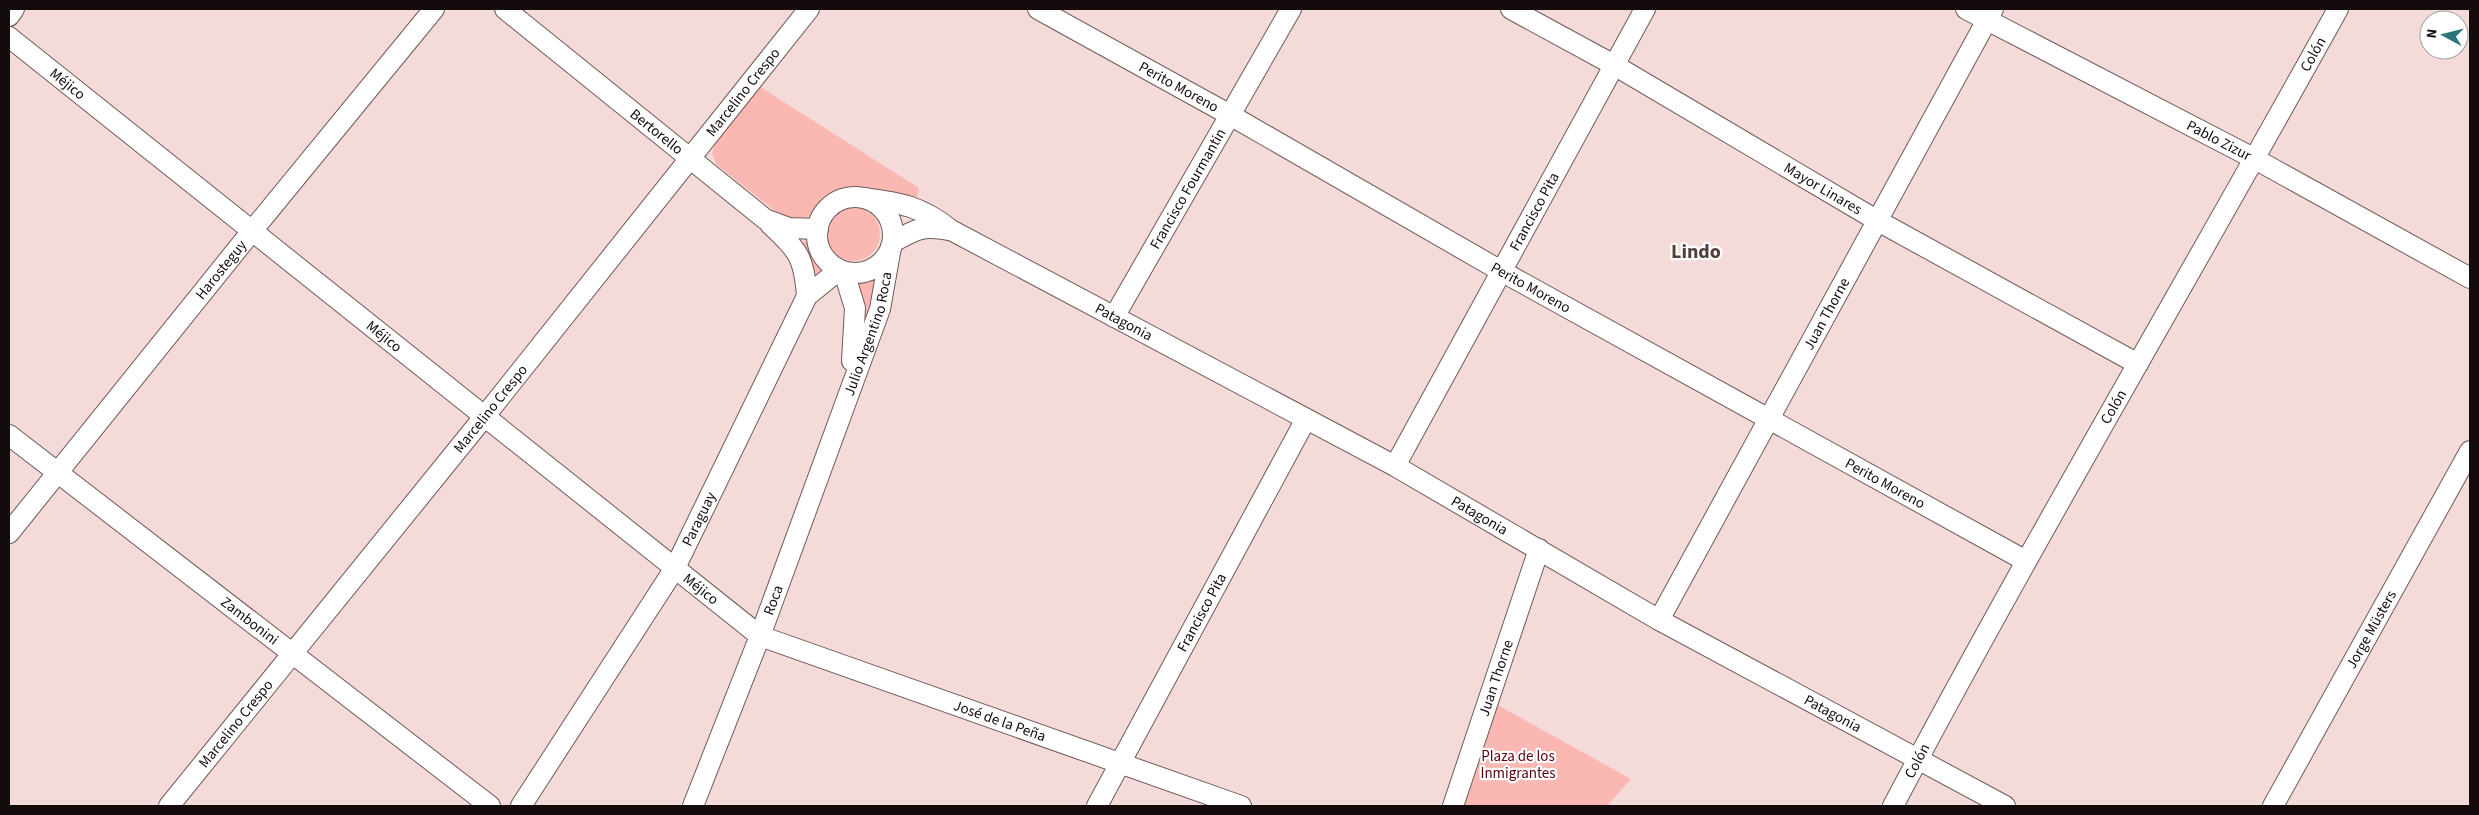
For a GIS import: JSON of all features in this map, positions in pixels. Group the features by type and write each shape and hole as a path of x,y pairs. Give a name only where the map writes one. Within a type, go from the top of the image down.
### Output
{"street":[{"path":"9,16 14,9"},
{"name":"Harosteguy","path":"9,533 252,231 434,9"},
{"name":"Bertorello","path":"506,9 765,219 789,228 818,229"},
{"name":"Marcelino Crespo","path":"169,806 692,158 809,9"},
{"name":"Perito Moreno","path":"1038,9 1230,114 1501,271 2026,561"},
{"name":"Francisco Fourmantin","path":"1114,317 1291,9"},
{"name":"Mayor Linares","path":"1511,9 1614,65 1878,221 2138,364"},
{"name":"Francisco Pita","path":"1395,466 1645,9"},
{"name":"Pablo Zizur","path":"1966,9 1990,15 2470,278"},
{"name":"Colón","path":"1892,806 2026,561 2255,159 2338,9"},
{"name":"Juan Thorne","path":"1659,620 1990,15"},
{"name":"Méjico","path":"9,37 760,636"},
{"path":"851,197 864,198 875,202 885,211 891,222 892,245 885,259 876,267 864,272 842,270 829,263 822,253 818,229 821,218 839,200 851,197"},
{"name":"Patagonia","path":"864,198 908,204 936,218 951,230 1395,466 1659,620 2005,806"},
{"path":"765,219 795,249 802,259 807,296"},
{"name":"Patagonia","path":"892,245 920,228 929,226 951,230"},
{"name":"Julio Argentino Roca","path":"848,390 880,309 892,245"},
{"name":"Julio Argentino Roca","path":"842,270 855,308 854,344 848,390"},
{"name":"Paraguay","path":"521,806 675,568 807,296 842,270"},
{"name":"Roca","path":"693,806 760,636 848,390"},
{"name":"Francisco Pita","path":"1097,806 1306,419"},
{"name":"Zambonini","path":"9,435 490,806"},
{"name":"Jorge Müsters","path":"2273,806 2470,451"},
{"name":"Juan Thorne","path":"1453,806 1539,549"},
{"name":"José de la Peña","path":"760,636 1119,765 1241,806"}],"green space":[{"path":"759,86 919,188 917,199 874,193 847,193 835,197 824,205 815,217 786,218 778,213 717,165 712,154 715,143"},
{"path":"853,207 863,209 872,215 878,224 880,234 878,244 872,253 863,259 853,261 843,259 834,253 828,244 826,234 828,224 834,215 843,209"},
{"path":"812,236 818,257 827,271 812,283 800,245"},
{"path":"885,265 861,345 852,278 871,276"},
{"name":"Plaza de los Inmigrantes","path":"1494,703 1631,779 1607,806 1458,806"}],"district":[{"name":"Lindo","path":"1696,252"}]}
